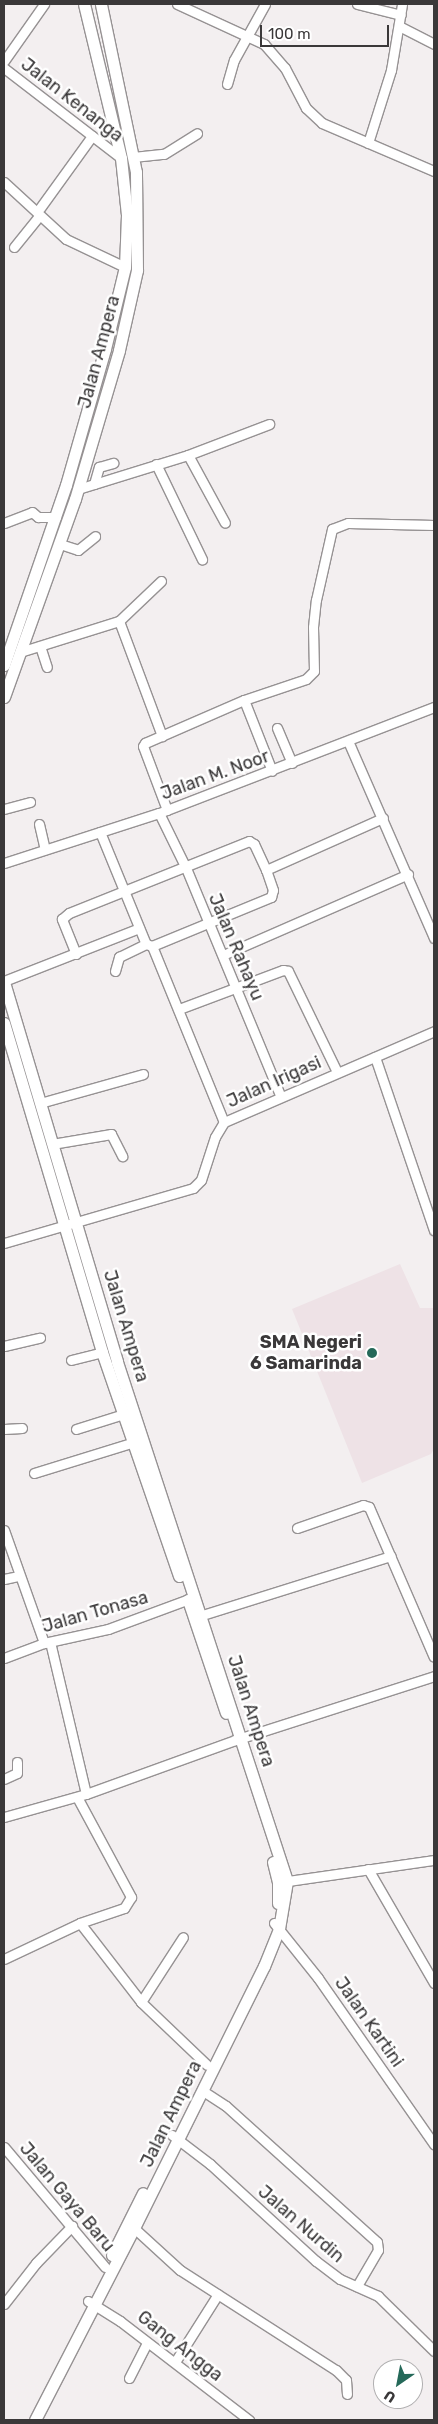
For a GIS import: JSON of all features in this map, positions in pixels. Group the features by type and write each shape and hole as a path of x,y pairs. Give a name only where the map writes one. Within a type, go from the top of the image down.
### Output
{"main road":[{"name":"Jalan Ampera","path":"4,697 20,652 48,558 56,517 105,350 125,267 127,216 121,158 84,4"},
{"name":"Jalan Ampera","path":"4,665 8,645 48,558 60,544 119,350 138,270 133,157 101,4"},
{"name":"Jalan Ampera","path":"4,981 191,1599"},
{"name":"Jalan Ampera","path":"4,1023 102,1352 239,1739 282,1882 276,1926 203,2091 105,2268 91,2303 35,2420"},
{"name":"Jalan Ampera","path":"26,2420 134,2228 207,2065 276,1926"}],"street":[{"path":"4,61 44,4"},
{"path":"177,4 247,35 272,51 312,115 322,123 434,171"},
{"path":"226,84 234,60 265,4"},
{"path":"357,4 401,15"},
{"path":"368,143 391,70 402,4"},
{"path":"399,26 434,44"},
{"name":"Jalan Kenanga","path":"4,68 121,158"},
{"path":"133,157 164,154 197,132"},
{"path":"14,246 40,212 92,136"},
{"path":"4,182 40,212 66,239 125,267"},
{"path":"78,489 188,455 269,424"},
{"path":"188,455 225,523"},
{"path":"94,484 99,467 113,463"},
{"path":"156,464 202,559"},
{"path":"4,523 32,512 38,517 56,517"},
{"path":"119,621 162,736 244,700 306,679 314,671 313,627 316,600 336,526 348,523 434,525"},
{"path":"60,544 78,550 94,536"},
{"path":"20,652 119,621 161,581"},
{"path":"40,646 47,667"},
{"path":"244,700 272,771"},
{"name":"Jalan M. Noor","path":"4,864 163,811 272,771 434,707"},
{"path":"278,728 292,763"},
{"name":"Jalan Rahayu","path":"162,736 143,746 163,811 280,1095"},
{"path":"348,741 408,874 434,938"},
{"path":"4,809 30,802"},
{"path":"266,870 383,818"},
{"path":"39,824 45,849"},
{"path":"100,832 126,891 139,928 179,1009 224,1122"},
{"path":"76,954 64,929 63,917 250,841 266,870 273,890 271,897 119,957 115,971"},
{"path":"223,955 408,874"},
{"path":"4,981 139,928"},
{"path":"179,1009 283,970 288,971 337,1072"},
{"name":"Jalan Irigasi","path":"76,1222 198,1185 215,1137 224,1122 280,1095 434,1031"},
{"path":"375,1057 434,1230"},
{"path":"40,1103 143,1074"},
{"path":"52,1144 111,1134 122,1156"},
{"path":"4,1243 76,1222"},
{"path":"4,1346 40,1338"},
{"path":"70,1360 102,1352"},
{"path":"76,1429 124,1414"},
{"path":"4,1428 22,1428"},
{"path":"34,1473 134,1442"},
{"path":"297,1528 366,1506 391,1556 434,1657"},
{"path":"4,1530 18,1576 47,1643 82,1795 131,1897 124,1908 80,1923 4,1959"},
{"path":"197,1616 391,1556"},
{"path":"4,1579 18,1576"},
{"name":"Jalan Tonasa","path":"4,1658 47,1643 112,1627 191,1599"},
{"path":"4,1817 82,1795 239,1739 434,1676"},
{"path":"4,1779 17,1773 17,1762"},
{"path":"282,1882 434,1860"},
{"path":"368,1869 434,1983"},
{"path":"80,1923 141,2002 207,2065"},
{"name":"Jalan Kartini","path":"276,1926 318,1978 434,2144"},
{"path":"141,2002 183,1937"},
{"path":"203,2091 226,2106 377,2242 378,2250 357,2286"},
{"name":"Jalan Nurdin","path":"176,2137 316,2262 340,2279 378,2296 434,2351"},
{"name":"Jalan Gaya Baru","path":"4,2147 72,2226 105,2268"},
{"path":"4,2304 42,2256 72,2226"},
{"path":"134,2228 180,2270 343,2375 347,2394"},
{"path":"175,2362 218,2294"},
{"name":"Gang Angga","path":"91,2303 175,2362 236,2416 249,2420"},
{"path":"129,2378 147,2343"}],"shaded area":[{"name":"SMA Negeri 6 Samarinda","path":"400,1264 420,1308 434,1308 434,1449 431,1454 362,1483 292,1309"}],"place":[{"name":"SMA Negeri 6 Samarinda","path":"372,1353"}]}
